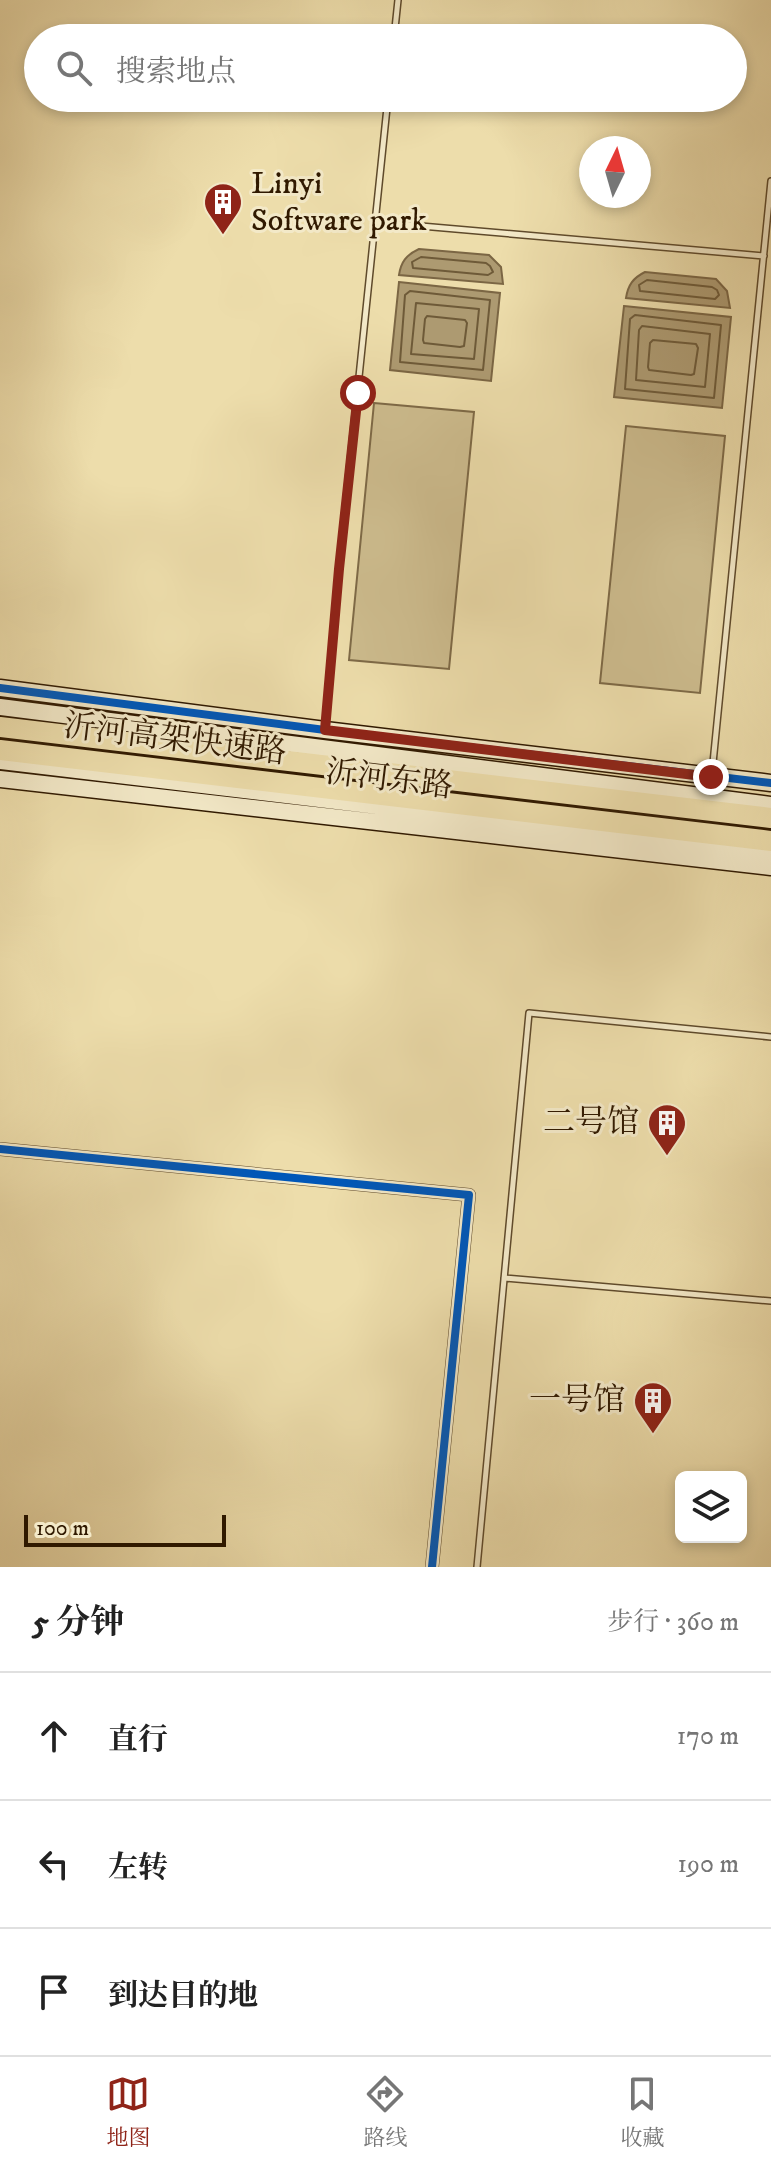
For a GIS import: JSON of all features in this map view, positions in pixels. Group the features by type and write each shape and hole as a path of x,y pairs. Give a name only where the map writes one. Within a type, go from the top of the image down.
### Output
{"highway":[{"name":"沂河高架快速路","path":"0,727 771,818"},
{"name":"沂河高架快速路","path":"0,750 771,841"}],"street":[{"path":"0,688 771,783"},
{"name":"沂河东路","path":"0,707 771,805"},
{"name":"沂河东路","path":"0,761 771,853"},
{"path":"0,779 771,867"},
{"path":"0,1149 469,1195 432,1567"}],"lane":[{"path":"395,24 398,0"},
{"path":"325,730 387,112"},
{"path":"711,777 771,181"},
{"path":"375,222 764,256"},
{"path":"477,1567 529,1013 771,1037"},
{"path":"504,1278 771,1301"}],"shaded area":[{"path":"374,403 474,412 449,669 349,660"},
{"path":"626,426 725,436 700,693 600,683"}],"water":[{"path":"419,249 489,255 501,267 503,284 399,275 405,259"},
{"path":"645,272 716,279 727,291 730,308 626,298 632,282"},
{"path":"399,282 500,293 491,381 390,370"},
{"path":"624,306 731,317 722,408 614,397"}],"cycle path":[{"path":"0,688 771,783"},
{"path":"0,1149 469,1195 432,1567"}],"place":[{"name":"Linyi Software park","path":"223,236"},
{"name":"二号馆","path":"667,1157"},
{"name":"一号馆","path":"653,1435"}],"route":[{"path":"358,393 325,730 711,777"}]}
